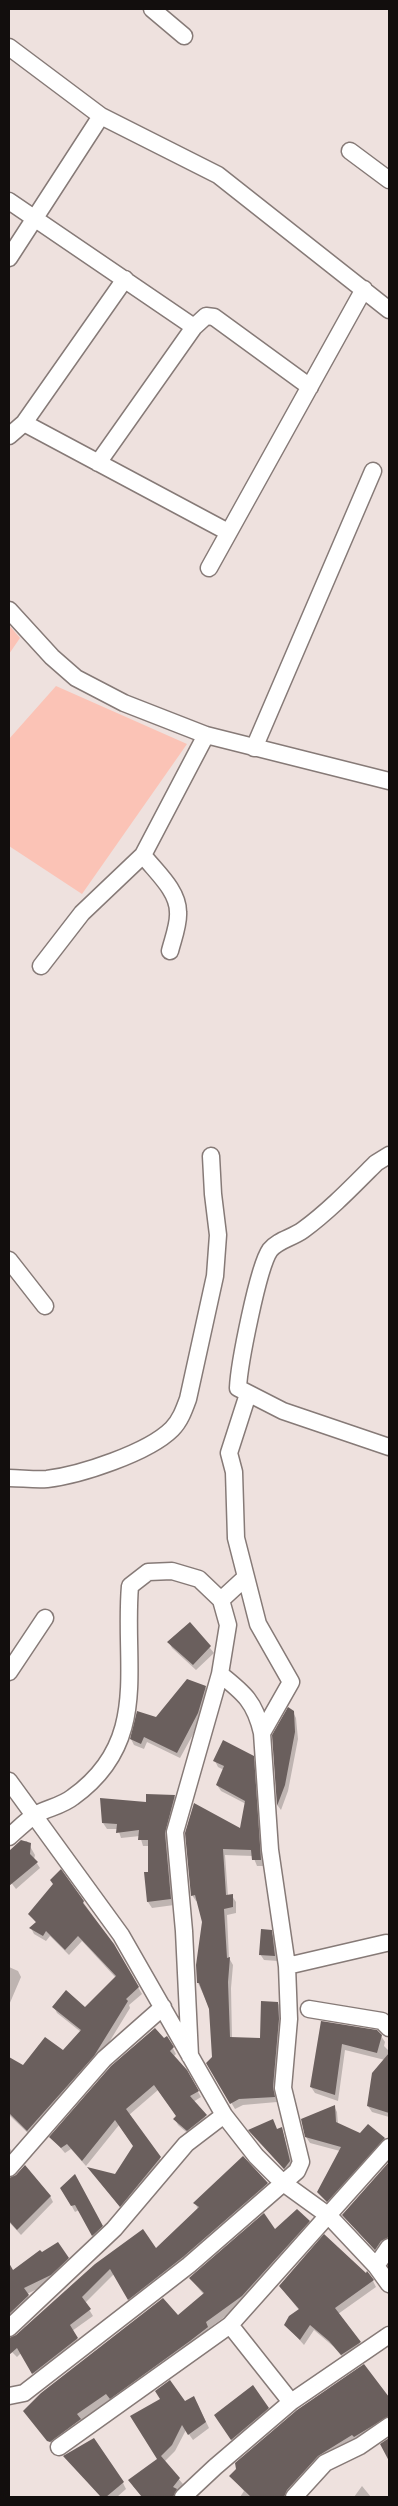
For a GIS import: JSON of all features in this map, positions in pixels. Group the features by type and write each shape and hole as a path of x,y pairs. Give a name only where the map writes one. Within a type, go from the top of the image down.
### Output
{"street":[{"path":"152,9 184,36"},
{"path":"9,47 101,116 218,175 364,288 389,310"},
{"path":"9,258 101,116"},
{"path":"350,151 389,180"},
{"path":"9,201 194,327"},
{"path":"9,436 24,423 125,279"},
{"path":"209,568 364,288"},
{"path":"98,463 194,327 206,316 214,317 310,387"},
{"path":"24,423 228,532"},
{"path":"254,748 373,471"},
{"path":"9,610 52,657 76,678 124,703 206,735 389,781"},
{"path":"41,966 82,914 143,855 206,735"},
{"path":"143,855 171,891 177,903 179,913 170,951"},
{"path":"389,1154 376,1163 301,1231 270,1250 257,1288 238,1384 239,1390 283,1411 389,1448"},
{"path":"9,1478 47,1479 99,1466 157,1440 171,1430 181,1418 188,1399 209,1312 214,1276 218,1235 212,1194 211,1156"},
{"path":"9,1260 45,1306"},
{"path":"248,1394 229,1453 234,1472 236,1538 258,1624 291,1682 262,1733"},
{"path":"9,1838 34,1816 73,1798 99,1774 113,1756 125,1726 130,1680 128,1612 130,1586 148,1572 172,1571 199,1579 221,1600 228,1624 220,1674 175,1832 184,1931 190,2056"},
{"path":"221,1600 246,1577"},
{"path":"9,1672 45,1618"},
{"path":"9,2396 24,2392 189,2265 282,2182 297,2171 301,2162 283,2088 289,2019 287,1966 270,1850 262,1733 258,1714 253,1705 246,1696 220,1674"},
{"path":"9,1781 121,1934 224,2114 256,2156 282,2182 329,2216 376,2266 389,2284"},
{"path":"287,1966 386,1943"},
{"path":"9,2168 104,2059 163,2007"},
{"path":"309,2009 382,2021 389,2028"},
{"path":"9,2328 114,2229 186,2144 224,2114"},
{"path":"59,2447 230,2325 389,2147"},
{"path":"376,2266 389,2247"},
{"path":"230,2325 291,2402"},
{"path":"183,2497 291,2402 389,2335"},
{"path":"294,2497 325,2462 360,2446 389,2426"}],"shaded area":[{"path":"9,625 20,638 9,654"},
{"path":"56,686 187,744 82,894 9,846 9,739"}],"building":[{"path":"190,1622 211,1646 193,1665 167,1642"},
{"path":"187,1679 206,1686 198,1713 177,1753 144,1737 141,1744 130,1739 137,1711 156,1717"},
{"path":"288,1707 294,1711 295,1732 285,1785 277,1806 272,1735"},
{"path":"223,1740 254,1756 261,1860 252,1860 251,1850 223,1849 226,1895 233,1894 233,1907 224,1909 227,1958 230,1957 228,1982 230,2037 260,2038 261,2001 278,2002 279,2019 273,2087 275,2097 239,2099 230,2104 206,2063 212,2057 209,2009 199,1983 197,1983 196,1965 202,1922 195,1895 191,1896 185,1833 194,1803 240,1828 245,1801 216,1785 224,1766 213,1761"},
{"path":"146,1794 175,1795 165,1833 171,1899 147,1902 144,1872 148,1872 148,1840 138,1840 139,1830 116,1833 117,1824 102,1823 100,1798 146,1802"},
{"path":"21,1840 31,1843 30,1854 38,1862 9,1886 9,1851"},
{"path":"61,1869 84,1901 83,1903 114,1944 139,1987 126,1999 128,2001 94,2056 27,2131 9,2113 9,2057 23,2065 45,2037 63,2050 81,2030 52,2007 66,1990 85,2007 116,1976 78,1936 65,1950 46,1931 43,1936 29,1928 36,1922 28,1914 53,1884 50,1880"},
{"path":"261,1929 272,1930 275,1956 259,1955"},
{"path":"321,2021 377,2030 382,2035 377,2053 342,2044 335,2095 310,2087"},
{"path":"155,2028 164,2038 167,2036 174,2047 170,2051 187,2070 199,2091 190,2096 207,2115 187,2131 173,2119 176,2116 154,2085 126,2109 161,2157 120,2207 87,2167 115,2174 133,2146 115,2120 82,2161 67,2144 61,2148 49,2137 111,2066"},
{"path":"389,2053 389,2113 367,2106 372,2073"},
{"path":"335,2105 336,2122 360,2133 368,2124 385,2138 327,2202 317,2192 341,2147 305,2137 301,2119"},
{"path":"273,2119 277,2129 282,2127 290,2161 284,2169 248,2130"},
{"path":"243,2156 268,2183 183,2257 128,2300 110,2269 82,2297 91,2309 70,2325 78,2338 32,2374 17,2348 9,2355 9,2338 16,2335 95,2264 143,2229 156,2248 199,2207 193,2203"},
{"path":"389,2162 389,2237 381,2241 375,2250 342,2215"},
{"path":"25,2165 51,2196 17,2230 9,2221 9,2178 16,2175"},
{"path":"75,2174 103,2226 92,2236 75,2205 71,2206 60,2188"},
{"path":"297,2209 310,2221 242,2296 206,2322 208,2327 190,2341 110,2399 106,2394 77,2414 81,2419 50,2442 47,2441 23,2411 41,2393 163,2298 178,2315 204,2293 189,2278 264,2213 275,2229"},
{"path":"324,2234 366,2273 367,2271 374,2280 335,2308 361,2342 341,2355 329,2341 310,2325 300,2340 284,2325 289,2316 299,2309 279,2286"},
{"path":"58,2242 69,2258 51,2275 24,2288 29,2295 9,2314 9,2263 13,2270 40,2250 42,2252"},
{"path":"364,2364 389,2397 389,2416 354,2437 352,2435 318,2456 287,2490 284,2497 251,2497 229,2476 236,2469 235,2463 297,2410"},
{"path":"170,2380 185,2401 194,2396 206,2422 188,2435 182,2425 172,2445 161,2456 180,2478 173,2487 177,2489 173,2497 142,2497 128,2480 157,2459 130,2416 160,2399 155,2391"},
{"path":"253,2385 269,2408 231,2440 214,2415"},
{"path":"94,2438 124,2482 106,2497 101,2497 63,2456"},
{"path":"389,2438 389,2461 380,2444"}]}
